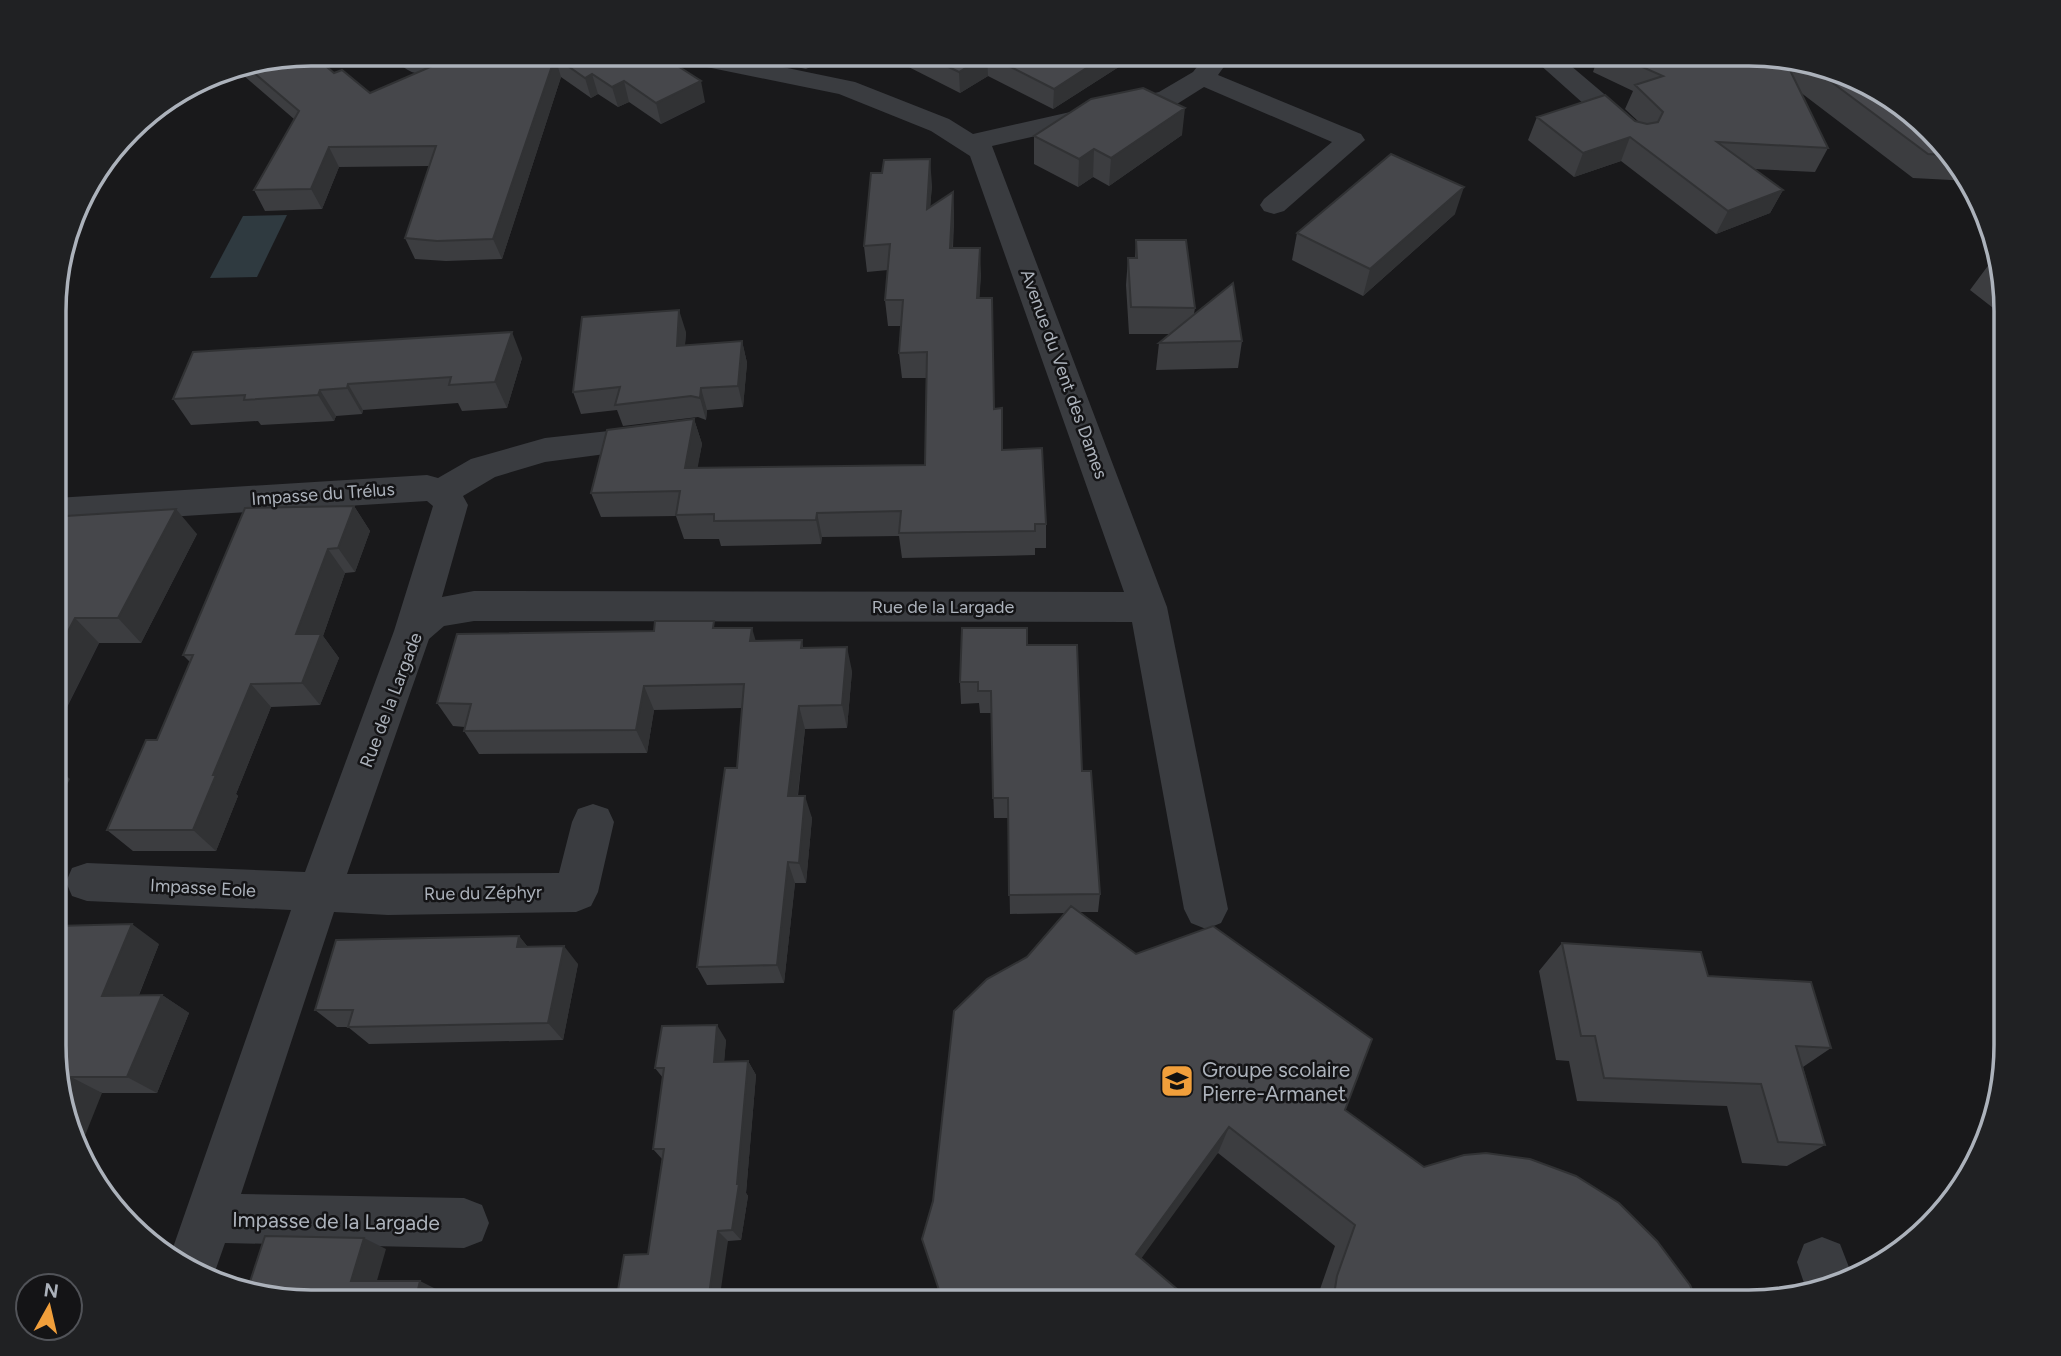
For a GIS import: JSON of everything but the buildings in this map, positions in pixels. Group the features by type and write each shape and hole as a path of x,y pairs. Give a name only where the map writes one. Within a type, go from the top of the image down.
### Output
{"street":[{"name":"Avenue du Vent des Dames","path":"740,66 846,88 940,125 982,152 1148,607 1206,909"},
{"path":"969,143 1168,97 1204,66"},
{"path":"1216,66 1351,140 1274,205"},
{"path":"1555,66 1637,137"},
{"path":"414,631 451,505 442,492 483,468 545,450 685,434"},
{"name":"Impasse du Trélus","path":"66,510 304,497 389,488 426,488 442,492"},
{"name":"Rue de la Largade","path":"194,1259 319,893 414,631 434,613 474,606 1148,607"},
{"name":"Rue du Zéphyr","path":"319,893 387,895 576,892 593,822"},
{"name":"Impasse Eole","path":"87,883 319,893"},
{"name":"Impasse de la Largade","path":"208,1218 464,1223"}],"shaded area":[{"path":"287,215 257,277 210,278 243,216"}],"place":[{"name":"Groupe scolaire Pierre-Armanet","path":"1177,1081"}]}
